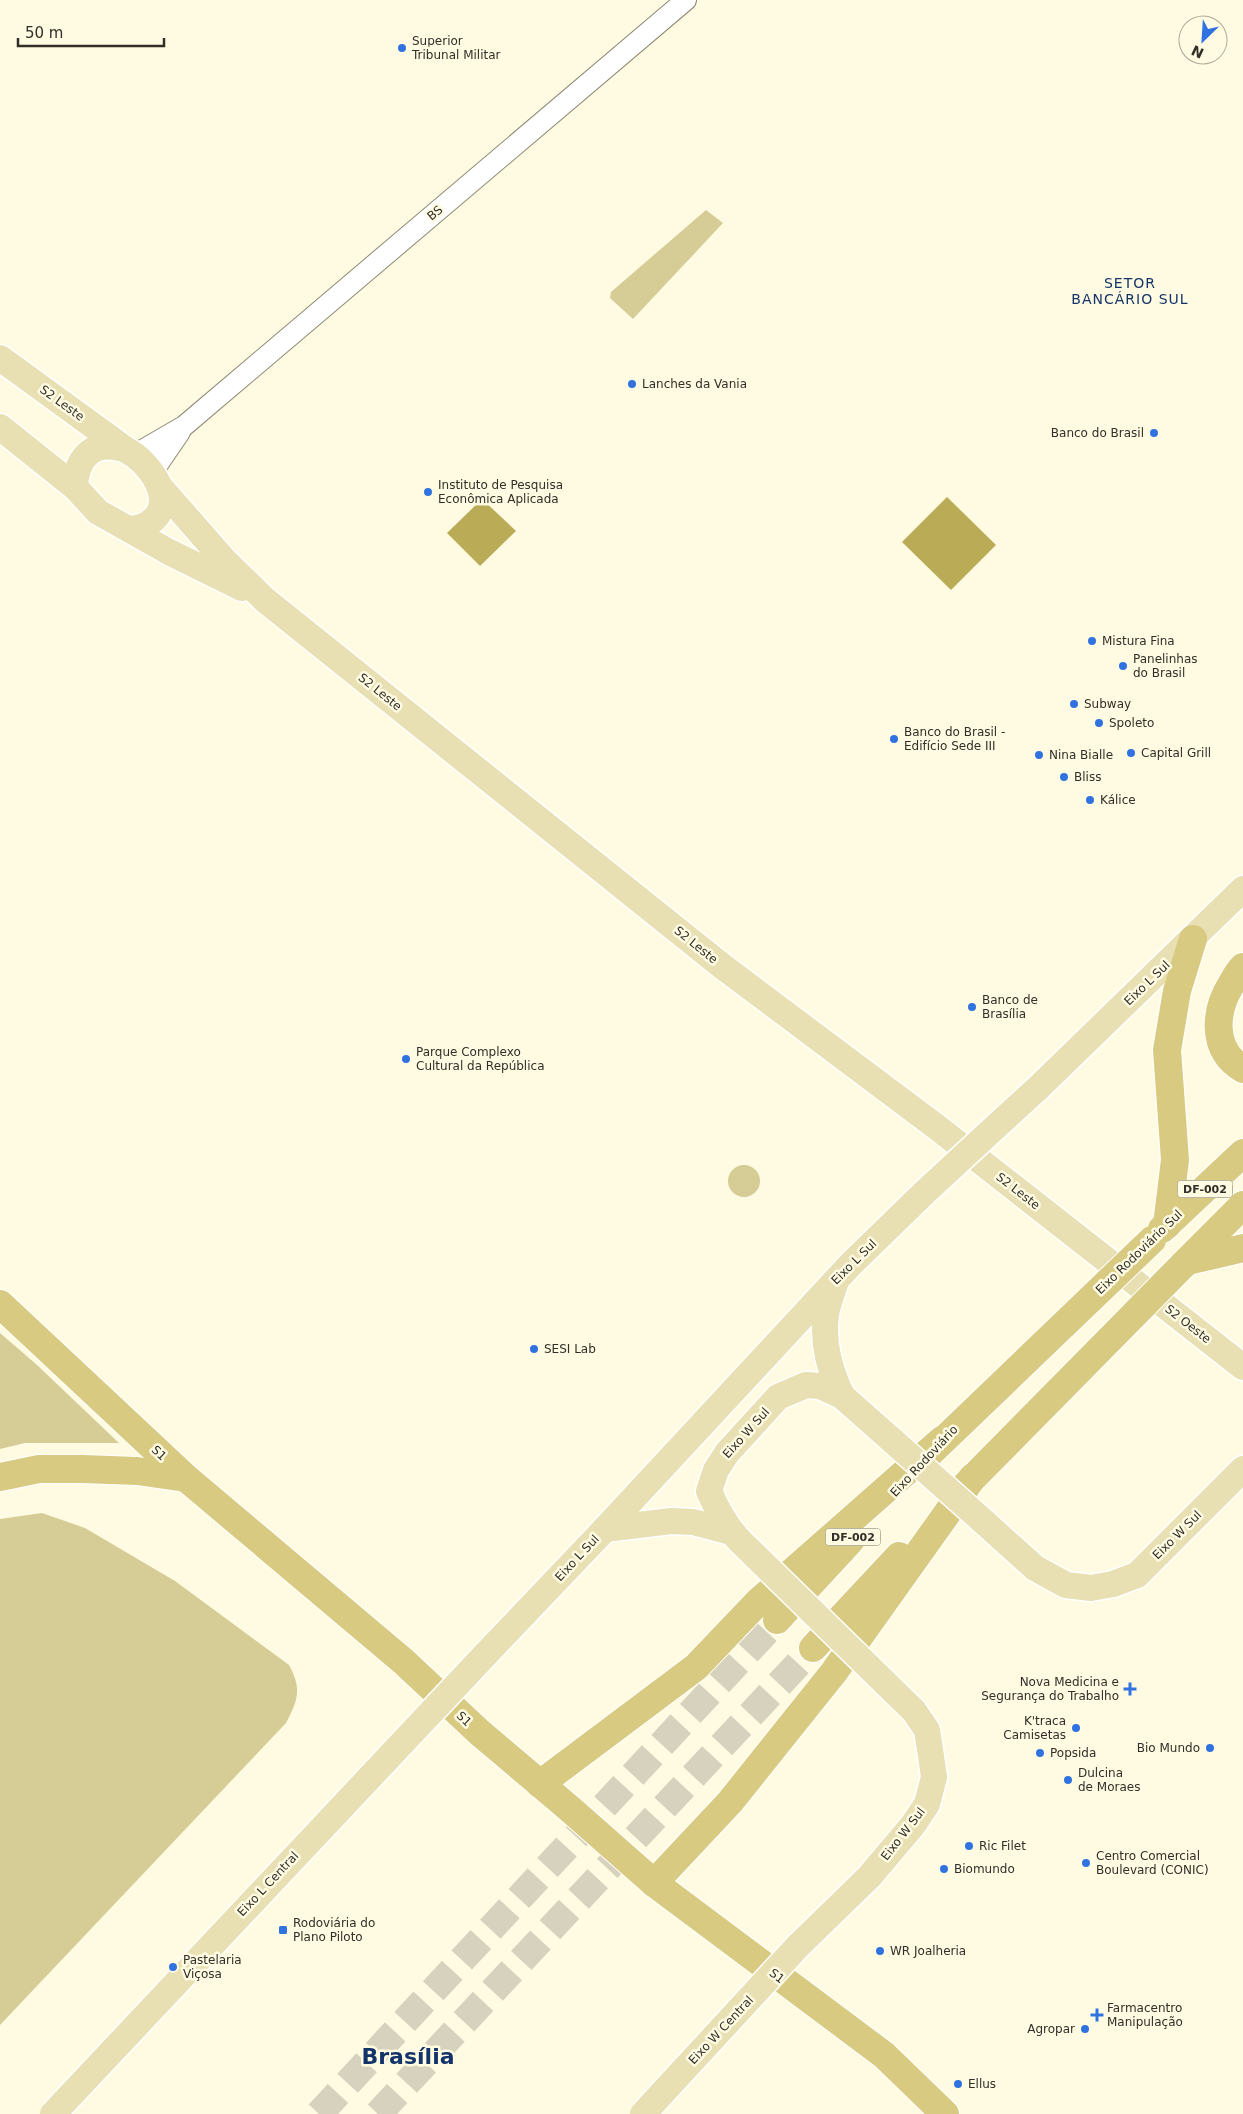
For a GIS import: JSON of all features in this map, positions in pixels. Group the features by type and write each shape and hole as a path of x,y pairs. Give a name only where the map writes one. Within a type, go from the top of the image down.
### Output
{"highway":[{"path":"1159,1233 1175,1160 1167,1050 1177,991 1193,940"},
{"path":"1243,967 1226,992 1219,1011 1218,1026 1219,1039 1224,1051 1243,1069"},
{"name":"Eixo Rodoviário Sul","path":"1079,1310 1243,1153"},
{"name":"DF-002","path":"813,1648 973,1477 1243,1205"},
{"path":"1185,1263 1243,1248"},
{"name":"S1","path":"0,1304 186,1478 403,1661 478,1732 654,1883 884,2056 945,2114"},
{"name":"Eixo Rodoviário","path":"777,1620 942,1440 1079,1310"},
{"path":"540,1784 696,1667 759,1601 942,1440"},
{"path":"0,1477 39,1469 82,1469 137,1471 186,1478"},
{"path":"654,1883 730,1802 834,1672 973,1477"}],"main road":[{"name":"S2 Leste","path":"0,358 143,466 226,561 265,600 722,966 938,1128 1134,1282"},
{"path":"0,427 76,487 98,512 131,529 148,525 155,519 162,506 143,466 106,446 89,451 82,458 76,473 76,487"},
{"name":"S2 Leste","path":"131,529 169,552 265,600"},
{"name":"Eixo L Sul","path":"485,1655 837,1279 924,1193 1038,1088 1243,890"},
{"path":"837,1279 826,1314 826,1347 832,1375 842,1396"},
{"name":"S2 Oeste","path":"1134,1282 1243,1367"},
{"name":"Eixo W Sul","path":"798,1946 869,1877 912,1825 927,1804 934,1777 927,1730 914,1711 736,1537 716,1509 709,1491 716,1470 727,1453 778,1398 806,1386 820,1386 842,1396 1035,1568 1066,1585 1090,1588 1113,1584 1137,1575 1243,1469"},
{"path":"604,1530 670,1521 693,1522 736,1537"},
{"name":"Eixo L Central","path":"59,2112 485,1655"},
{"name":"Eixo W Central","path":"643,2114 798,1946"}],"street":[{"name":"BS","path":"143,466 184,426 686,0"}],"shaded area":[{"path":"706,210 723,223 633,319 610,298 611,292"},
{"path":"947,497 996,545 951,590 902,542"},
{"path":"482,499 516,531 480,566 447,533"},
{"path":"744,1165 755,1170 760,1181 755,1192 744,1197 733,1192 728,1181 733,1170"},
{"path":"0,1333 37,1365 119,1443 25,1443 0,1449"},
{"path":"42,1513 85,1528 175,1581 289,1665 296,1681 297,1694 296,1701 286,1723 0,2025 0,1519"}],"tunnel":[{"path":"319,2114 777,1620"},
{"path":"378,2114 813,1648"}],"place":[{"name":"Superior Tribunal Militar","path":"402,48"},
{"name":"Lanches da Vania","path":"632,384"},
{"name":"Banco do Brasil","path":"1154,433"},
{"name":"Instituto de Pesquisa Econômica Aplicada","path":"428,492"},
{"name":"Mistura Fina","path":"1092,641"},
{"name":"Panelinhas do Brasil","path":"1123,666"},
{"name":"Subway","path":"1074,704"},
{"name":"Spoleto","path":"1099,723"},
{"name":"Banco do Brasil - Edifício Sede III","path":"894,739"},
{"name":"Capital Grill","path":"1131,753"},
{"name":"Nina Bialle","path":"1039,755"},
{"name":"Bliss","path":"1064,777"},
{"name":"Kálice","path":"1090,800"},
{"name":"Banco de Brasília","path":"972,1007"},
{"name":"Parque Complexo Cultural da República","path":"406,1059"},
{"name":"SESI Lab","path":"534,1349"},
{"name":"Nova Medicina e Segurança do Trabalho","path":"1130,1689"},
{"name":"K'traca Camisetas","path":"1076,1728"},
{"name":"Bio Mundo","path":"1210,1748"},
{"name":"Popsida","path":"1040,1753"},
{"name":"Dulcina de Moraes","path":"1068,1780"},
{"name":"Ric Filet","path":"969,1846"},
{"name":"Centro Comercial Boulevard (CONIC)","path":"1086,1863"},
{"name":"Biomundo","path":"944,1869"},
{"name":"Rodoviária do Plano Piloto","path":"283,1930"},
{"name":"WR Joalheria","path":"880,1951"},
{"name":"Pastelaria Viçosa","path":"173,1967"},
{"name":"Farmacentro Manipulação","path":"1097,2015"},
{"name":"Agropar","path":"1085,2029"},
{"name":"Ellus","path":"958,2084"}],"district":[{"name":"SETOR BANCÁRIO SUL","path":"1130,292"},
{"name":"Brasília","path":"408,2056"}]}
